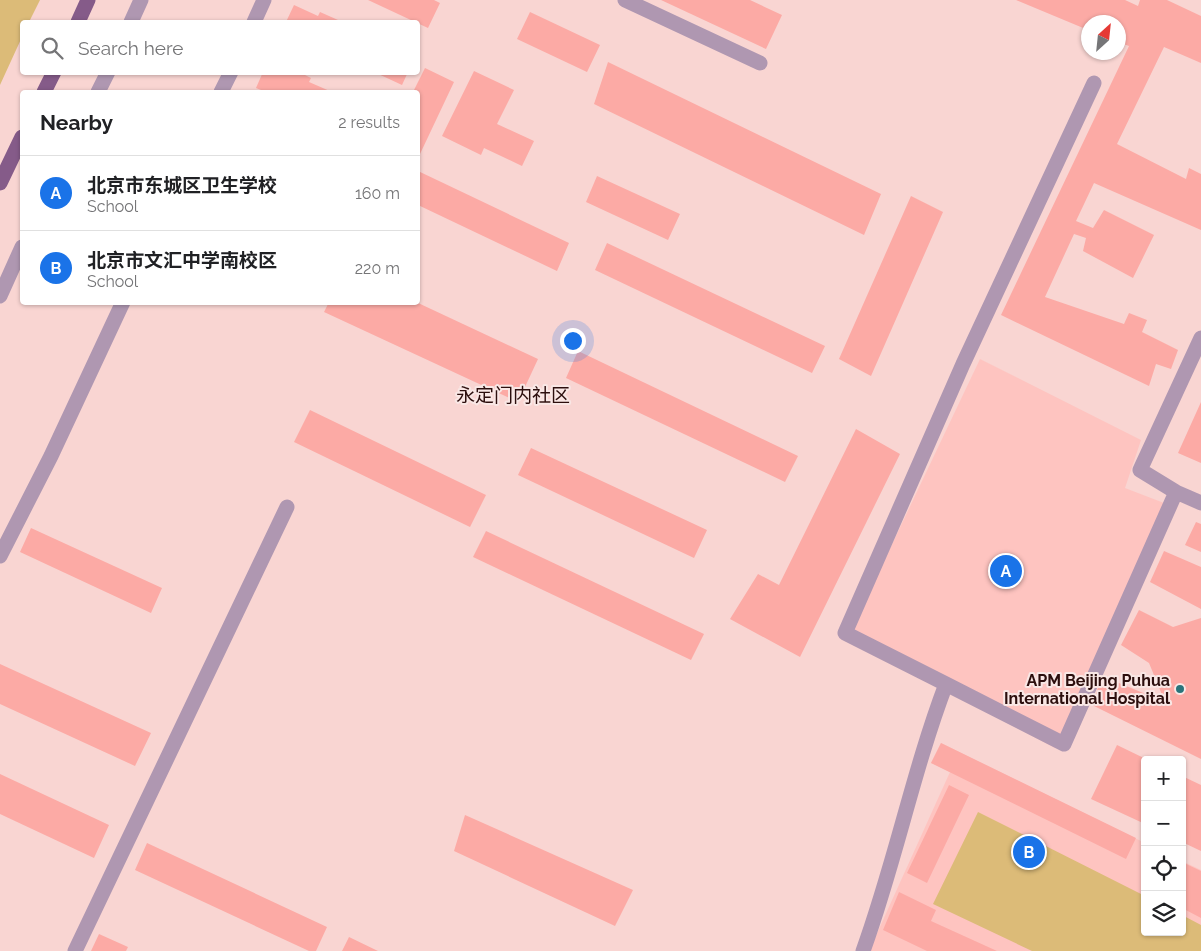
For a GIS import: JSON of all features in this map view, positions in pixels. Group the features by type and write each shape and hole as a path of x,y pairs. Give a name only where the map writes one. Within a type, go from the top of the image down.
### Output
{"main road":[{"path":"79,20 88,0"},
{"path":"0,183 20,141"}],"street":[{"path":"132,20 141,0"},
{"path":"255,20 264,0"},
{"path":"625,0 760,63"},
{"path":"99,90 106,75"},
{"path":"222,90 229,75"},
{"path":"1094,83 963,364 845,633 1064,744 1176,492"},
{"path":"0,282 20,251"},
{"path":"0,296 20,251"},
{"path":"0,556 51,456 122,305"},
{"path":"1201,338 1140,470 1176,492 1201,502"},
{"path":"75,951 287,508"},
{"path":"863,951 914,790 927,735 946,684"}],"shaded area":[{"path":"0,0 40,0 30,20 20,20 20,41 0,85"},
{"path":"980,359 1141,440 1125,488 1164,503 1055,748 847,639"},
{"path":"941,743 1141,841 1141,936 1186,936 1186,863 1201,870 1201,951 869,951 950,772 931,763"},
{"path":"978,812 1141,894 1141,936 1186,936 1186,917 1201,925 1201,951 1032,951 933,904"}],"building":[{"path":"368,0 434,0 440,3 428,28 420,24 420,20 411,20"},
{"path":"661,0 750,0 782,15 766,49"},
{"path":"1016,0 1125,0 1138,6 1140,0 1167,0 1201,16 1201,63 1164,47 1117,144 1186,179 1189,168 1201,174 1201,230 1094,183 1076,221 1093,228 1104,210 1154,235 1133,278 1083,251 1086,238 1074,234 1045,297 1124,324 1129,313 1147,320 1142,332 1178,350 1171,369 1156,364 1149,386 1001,315 1122,60 1126,60 1126,52 1129,46 1126,45 1126,15 1081,15 1081,27"},
{"path":"294,5 318,16 320,12 338,20 287,20"},
{"path":"530,12 600,45 587,72 517,39"},
{"path":"608,62 881,194 864,235 594,104"},
{"path":"425,68 454,82 420,154 420,90 414,90"},
{"path":"474,71 514,90 497,124 534,141 522,166 484,148 481,155 442,136"},
{"path":"262,75 305,75 311,78 309,82 327,90 261,90 256,88"},
{"path":"380,75 407,75 402,85"},
{"path":"420,172 569,243 557,271 420,206"},
{"path":"597,176 680,214 668,240 586,202"},
{"path":"911,196 943,212 871,376 839,359"},
{"path":"607,243 825,346 812,373 595,270"},
{"path":"420,304 538,359 518,402 324,312 328,305"},
{"path":"578,351 798,456 785,482 566,378"},
{"path":"1201,402 1201,463 1178,453"},
{"path":"310,410 486,495 470,527 294,442"},
{"path":"856,429 900,454 800,657 730,619 758,574 779,585"},
{"path":"531,448 707,530 694,558 518,475"},
{"path":"1196,522 1201,524 1201,552 1185,545"},
{"path":"31,528 162,588 151,613 20,552"},
{"path":"486,531 704,634 691,660 473,557"},
{"path":"1164,551 1201,567 1201,609 1150,582"},
{"name":"APM Beijing Puhua International Hospital","path":"1139,610 1173,627 1201,618 1201,759 1092,705 1102,676 1165,702 1149,663 1121,645"},
{"path":"0,664 151,733 135,766 0,704"},
{"path":"941,743 1136,838 1126,859 931,763"},
{"path":"1117,745 1141,757 1141,822 1091,799"},
{"path":"0,774 109,825 94,858 0,814"},
{"path":"1186,778 1201,785 1201,851 1186,844"},
{"path":"949,785 969,795 927,883 907,873"},
{"path":"465,815 633,890 615,926 454,851"},
{"path":"147,843 327,927 316,951 309,951 135,870"},
{"path":"1186,864 1201,871 1201,918 1186,910"},
{"path":"899,892 936,910 931,921 997,951 927,951 883,930"},
{"path":"99,934 128,947 126,951 91,951"},
{"path":"349,937 378,951 342,951"}],"place":[{"name":"北京市东城区卫生学校","path":"1006,571"},
{"name":"APM Beijing Puhua International Hospital","path":"1180,689"},
{"name":"北京市文汇中学南校区","path":"1029,852"}],"district":[{"name":"永定门内社区","path":"513,395"}]}
